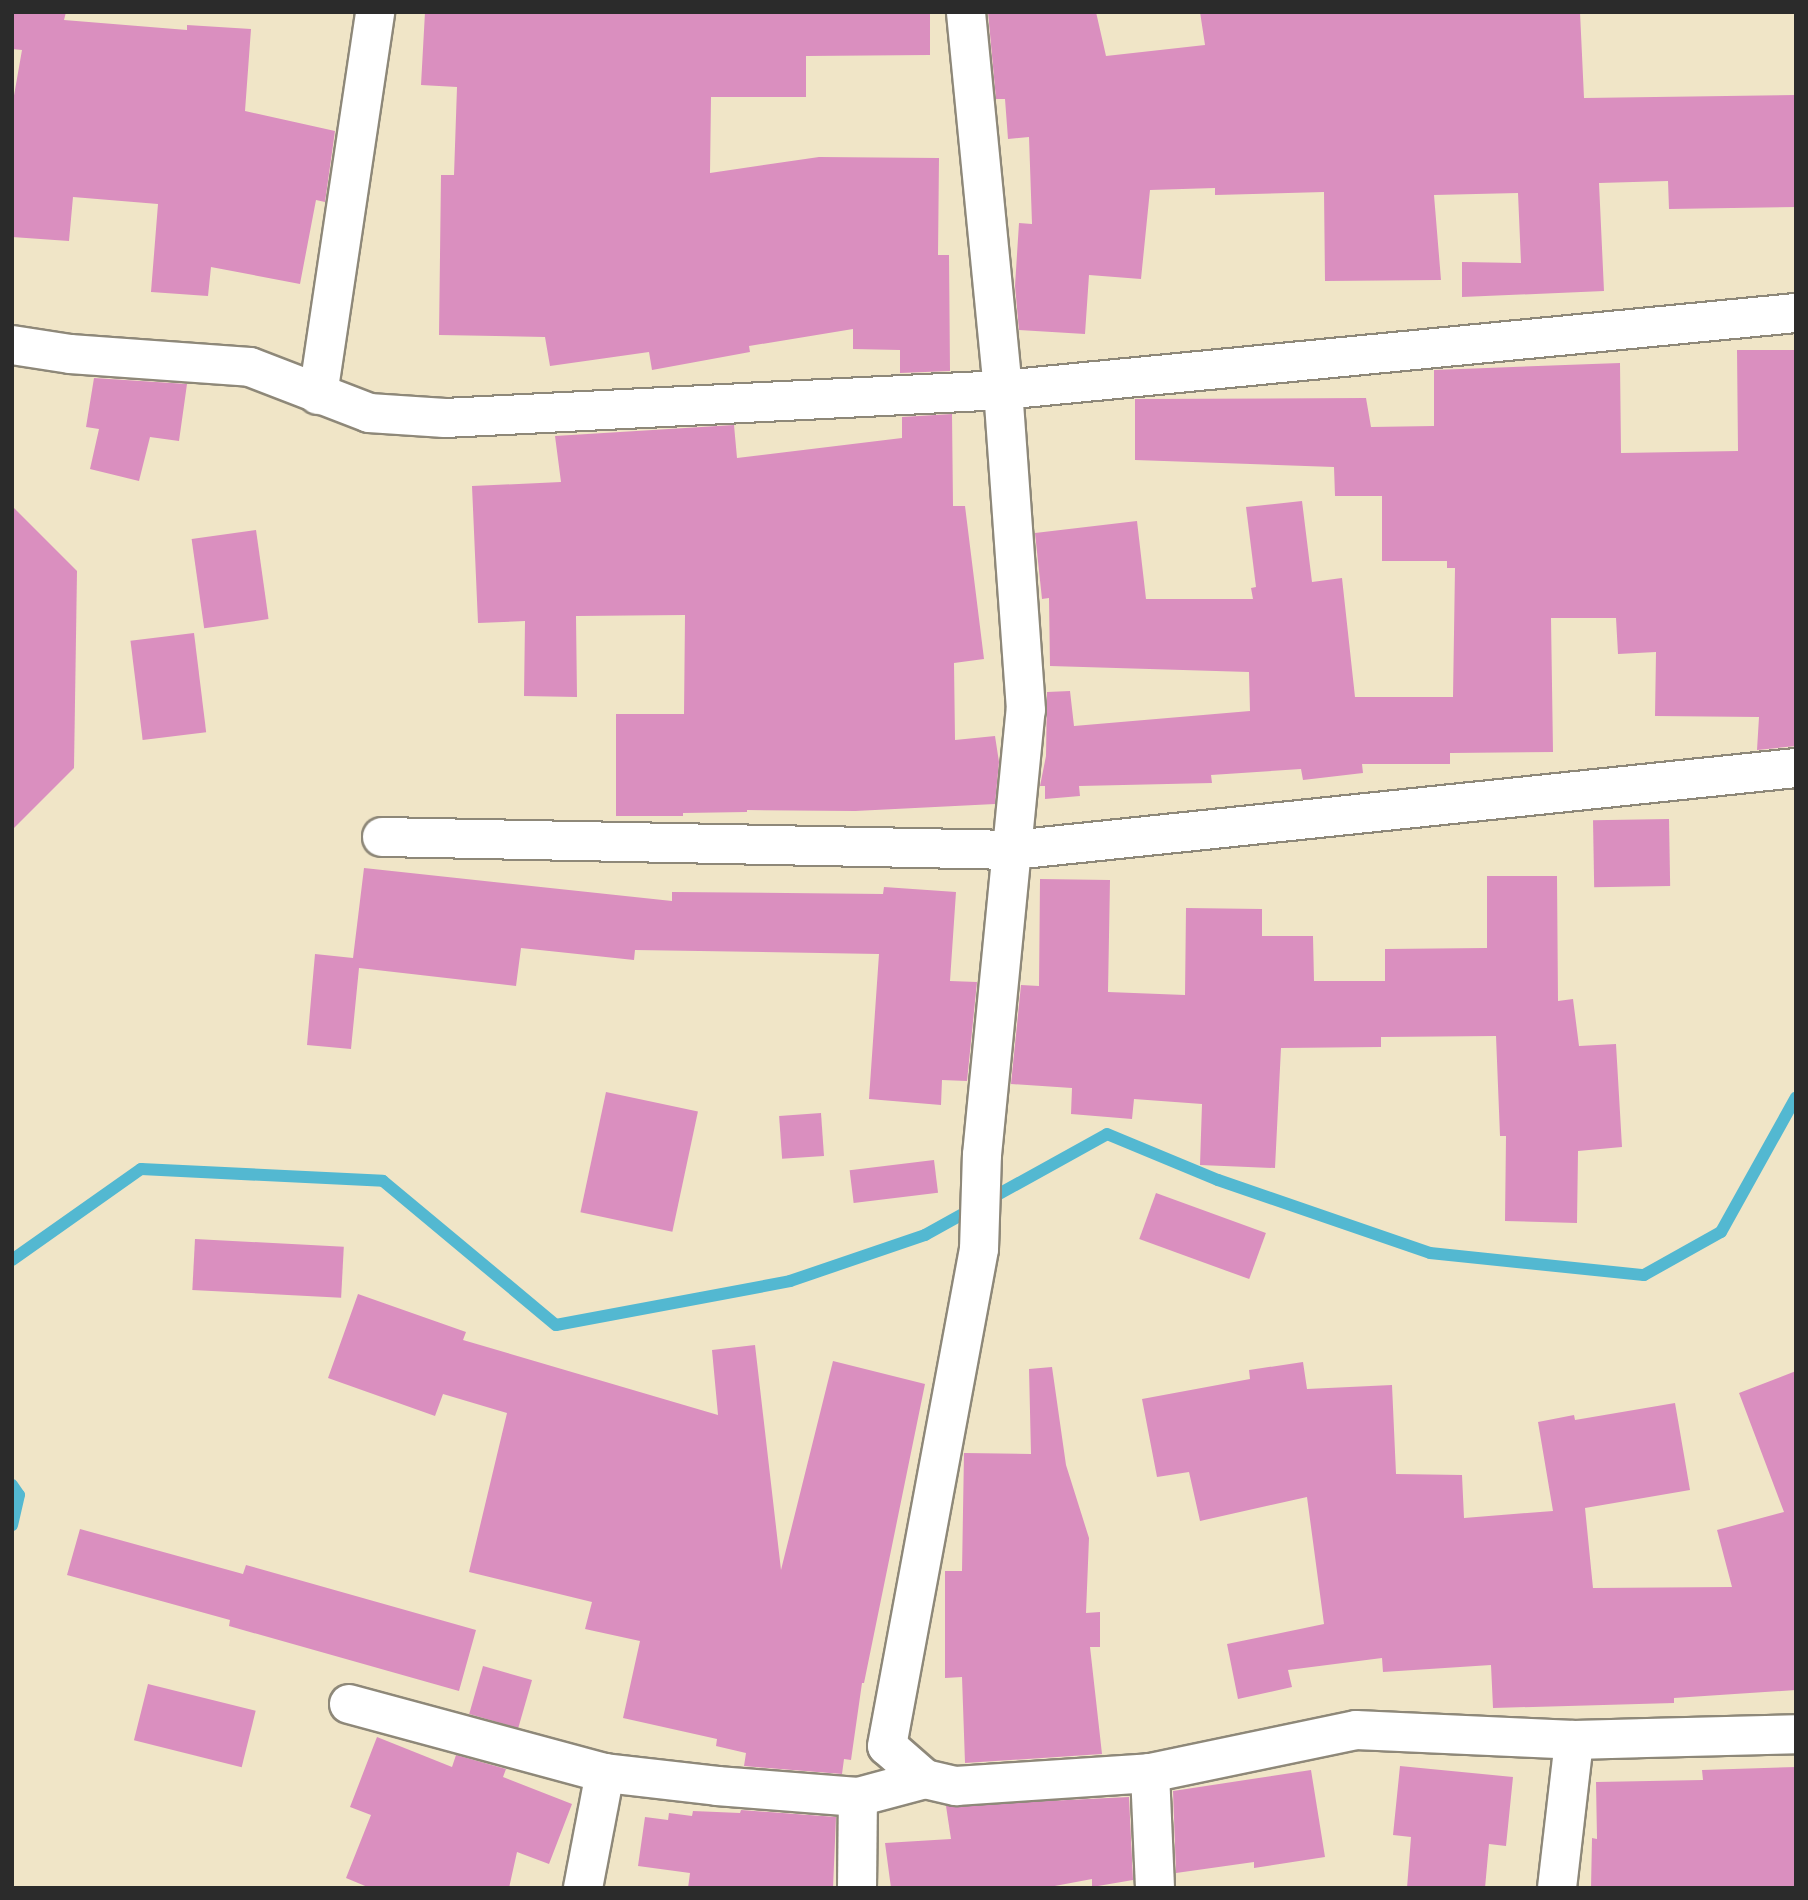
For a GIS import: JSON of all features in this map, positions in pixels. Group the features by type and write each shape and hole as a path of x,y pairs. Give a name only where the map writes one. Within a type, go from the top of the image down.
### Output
{"street":[{"path":"318,395 375,12"},
{"path":"925,1779 887,1746 979,1250 982,1154 1026,710 1003,390 966,12"},
{"path":"12,345 70,354 250,367 369,413 445,418 1003,390 1796,313"},
{"path":"382,837 1013,850 1796,768"},
{"path":"349,1704 605,1773 717,1786 858,1797 925,1779 956,1786 1150,1773 1356,1730 1574,1740 1796,1734"},
{"path":"1557,1888 1574,1740"},
{"path":"583,1888 605,1773"},
{"path":"1150,1773 1155,1888"},
{"path":"857,1888 858,1797"}],"building":[{"path":"12,12 66,12 64,20 187,30 187,25 251,29 245,111 335,131 325,202 316,200 300,284 211,267 208,296 151,292 158,204 73,197 69,241 12,237 12,107 22,50 12,49"},
{"path":"425,12 930,12 930,55 806,56 806,97 711,97 710,173 819,157 939,158 938,255 949,255 950,371 900,373 900,350 853,349 853,329 749,346 750,352 652,370 649,352 550,366 545,337 439,335 441,175 454,175 457,87 421,85"},
{"path":"988,12 1096,12 1106,56 1205,45 1200,12 1580,12 1584,98 1796,95 1796,207 1669,209 1668,181 1599,183 1604,291 1462,297 1462,262 1521,263 1518,193 1434,195 1441,280 1325,281 1324,192 1215,195 1215,188 1150,190 1141,279 1089,275 1085,334 1019,330 1015,286 1019,223 1032,224 1029,137 1008,139 1005,99 996,99"},
{"path":"1737,350 1796,350 1796,746 1757,750 1759,717 1655,716 1656,652 1618,654 1616,618 1551,618 1553,752 1450,753 1450,764 1362,764 1363,773 1303,780 1301,769 1211,775 1212,783 1079,786 1080,796 1045,799 1045,786 1040,786 1046,756 1047,692 1070,691 1074,726 1250,711 1249,672 1050,666 1049,598 1042,599 1035,533 1137,521 1146,599 1253,599 1251,588 1256,587 1246,507 1302,501 1312,582 1342,578 1355,697 1453,697 1455,568 1447,568 1447,561 1382,561 1382,496 1335,496 1334,467 1135,460 1135,399 1366,398 1371,427 1434,426 1434,370 1620,363 1621,453 1738,451"},
{"path":"94,378 187,384 179,441 150,437 139,481 90,469 99,429 86,427"},
{"path":"952,414 953,506 965,506 984,659 954,663 955,740 995,736 999,762 995,804 855,811 747,810 683,813 683,816 616,816 616,714 684,714 685,615 576,616 577,697 524,696 525,621 478,623 472,486 561,482 555,436 734,425 737,458 902,438 902,417"},
{"path":"12,506 77,571 74,768 12,830"},
{"path":"256,530 269,619 204,628 192,539"},
{"path":"194,633 206,732 143,740 130,641"},
{"path":"1669,819 1670,886 1594,887 1593,820"},
{"path":"364,868 672,901 672,892 883,894 884,887 956,892 950,981 977,982 967,1081 942,1080 941,1105 869,1099 879,954 635,950 634,960 521,948 516,986 359,968 351,1049 307,1045 315,954 353,958"},
{"path":"1487,876 1557,876 1558,1001 1573,999 1579,1046 1616,1044 1622,1147 1578,1151 1577,1223 1505,1221 1506,1136 1500,1136 1496,1036 1381,1037 1381,1047 1281,1048 1275,1168 1200,1165 1202,1104 1134,1099 1132,1119 1071,1114 1072,1088 1011,1084 1021,985 1039,986 1040,879 1110,880 1108,992 1185,995 1186,908 1262,909 1262,936 1313,936 1314,981 1385,981 1385,949 1487,948"},
{"path":"606,1092 698,1112 672,1232 580,1212"},
{"path":"821,1113 824,1156 782,1159 779,1116"},
{"path":"934,1160 938,1193 854,1203 850,1170"},
{"path":"1156,1193 1266,1233 1249,1279 1139,1239"},
{"path":"195,1239 344,1247 341,1298 192,1290"},
{"path":"358,1294 466,1332 463,1340 718,1415 712,1350 755,1345 781,1570 833,1361 925,1384 862,1683 851,1760 844,1759 842,1774 744,1766 746,1753 716,1746 717,1739 623,1718 640,1641 585,1629 592,1602 469,1572 507,1413 443,1394 435,1416 328,1378"},
{"path":"1303,1362 1307,1389 1392,1385 1396,1474 1462,1475 1464,1518 1553,1511 1538,1422 1574,1415 1575,1420 1675,1403 1690,1490 1585,1508 1593,1588 1732,1587 1717,1530 1784,1512 1739,1393 1796,1371 1796,1690 1674,1698 1674,1703 1493,1708 1491,1665 1383,1672 1382,1658 1288,1670 1292,1687 1238,1699 1227,1644 1324,1624 1307,1497 1200,1521 1189,1472 1157,1477 1142,1399 1250,1379 1249,1370"},
{"path":"1052,1367 1066,1465 1089,1538 1086,1613 1100,1612 1100,1647 1090,1647 1102,1754 965,1763 962,1677 945,1678 945,1571 962,1571 964,1453 1031,1454 1029,1369"},
{"path":"80,1529 243,1574 246,1565 476,1630 459,1691 229,1626 230,1620 67,1575"},
{"path":"483,1666 532,1680 518,1728 469,1714"},
{"path":"148,1684 256,1711 242,1767 134,1740"},
{"path":"377,1737 452,1767 456,1755 506,1769 503,1777 572,1804 549,1864 517,1852 509,1888 370,1888 346,1878 371,1815 350,1807"},
{"path":"1400,1766 1513,1777 1506,1846 1489,1844 1485,1888 1407,1888 1411,1837 1393,1835"},
{"path":"1796,1767 1795,1888 1591,1888 1592,1838 1597,1839 1596,1782 1703,1780 1702,1770"},
{"path":"1311,1770 1325,1857 1254,1868 1254,1862 1176,1873 1173,1791"},
{"path":"1129,1797 1133,1880 1092,1887 1092,1879 1044,1888 891,1888 885,1843 951,1839 946,1806"},
{"path":"741,1810 836,1817 833,1888 688,1888 690,1873 638,1866 645,1817 668,1820 669,1813 692,1816 693,1811 740,1813"}],"waterway":[{"path":"12,1260 141,1169 383,1181 556,1325 790,1281 925,1235 1107,1134 1218,1180 1430,1253 1644,1275 1721,1232 1796,1097"},
{"path":"12,1485 19,1495 12,1525"}]}
